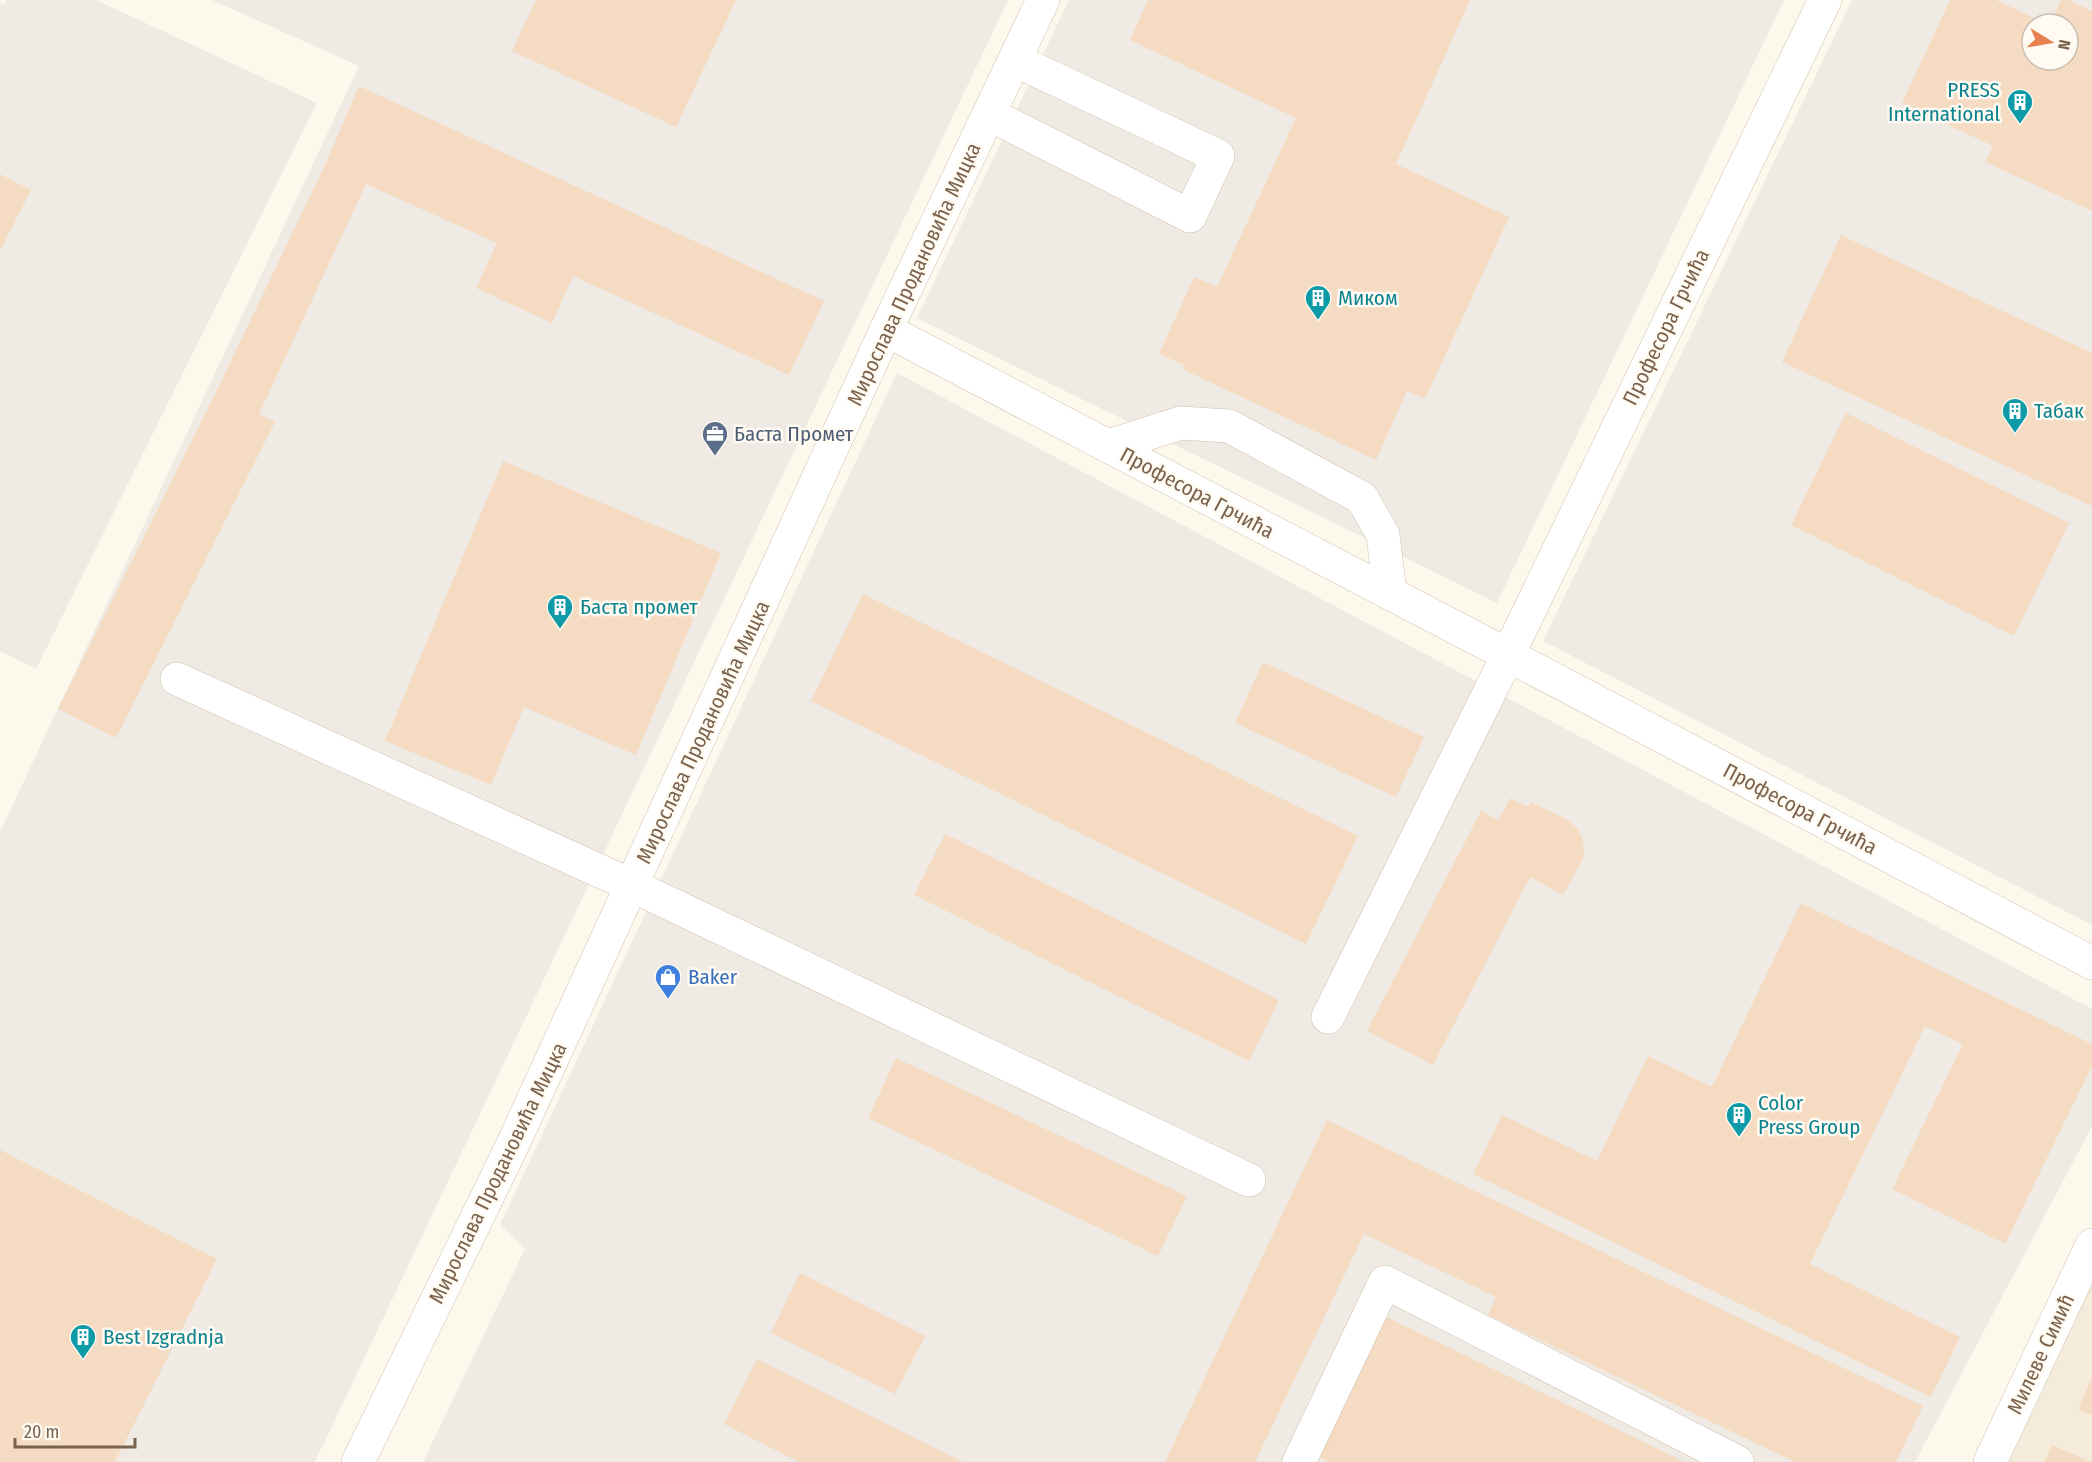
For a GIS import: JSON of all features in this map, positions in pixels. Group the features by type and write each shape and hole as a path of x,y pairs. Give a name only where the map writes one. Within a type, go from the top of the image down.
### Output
{"street":[{"name":"Мирослава Продановића Мицка","path":"358,1462 513,1144 886,330 1043,0"},
{"name":"Професора Грчића","path":"1508,655 1825,0"},
{"path":"990,114 1190,216 1218,156 1015,60"},
{"name":"Професора Грчића","path":"886,330 2092,963"},
{"path":"1108,447 1181,423 1229,426 1362,498 1383,536 1390,593"},
{"path":"1328,1017 1508,655"},
{"path":"177,679 633,886 1248,1180"},
{"name":"Милеве Симић","path":"1990,1462 2092,1245"},
{"path":"1299,1462 1385,1282 1737,1462"}],"shaded area":[{"path":"6,0 96,0 317,103 36,669 0,651 0,3 4,4"},
{"path":"212,0 1008,0 315,1462 0,1462 0,832 359,66"},
{"path":"1069,0 1784,0 1497,603 917,318"},
{"path":"1852,0 2092,0 2092,925 1543,641"},
{"path":"897,373 2092,1009 2092,1126 1915,1462 423,1462 525,1249 500,1225"},
{"path":"2092,1277 2092,1462 2007,1462"}],"building":[{"path":"536,0 736,0 676,127 512,51"},
{"name":"Миком","path":"1148,0 1470,0 1396,164 1509,217 1425,399 1407,391 1376,460 1182,369 1184,365 1159,354 1194,277 1217,287 1296,118 1130,40"},
{"name":"PRESS International","path":"1950,0 1996,0 2022,12 2020,72 2080,72 2080,12 2056,12 2061,0 2068,0 2092,11 2092,211 1985,162 1993,146 1902,103"},
{"path":"359,86 824,301 789,375 573,276 552,323 476,288 497,243 366,184 259,414 275,422 116,738 58,709 216,392 325,165"},
{"path":"0,174 31,190 0,251"},
{"name":"Табак","path":"1841,235 2092,353 2092,506 1782,362"},
{"path":"1846,413 2069,523 2014,636 1791,525"},
{"name":"Баста промет","path":"503,461 721,553 636,755 524,707 491,785 385,741"},
{"path":"863,594 1358,836 1306,944 811,701"},
{"path":"1263,662 1424,737 1396,797 1235,723"},
{"path":"1510,798 1528,807 1531,802 1566,819 1576,827 1582,837 1583,859 1563,895 1530,877 1433,1065 1367,1031 1481,811 1499,820"},
{"path":"945,834 1279,1000 1249,1061 914,895"},
{"name":"Color Press Group","path":"1801,903 2092,1044 2092,1066 2005,1244 1892,1189 1963,1044 1925,1026 1810,1264 1960,1337 1931,1397 1473,1174 1502,1115 1597,1161 1648,1056 1712,1087"},
{"path":"896,1058 1187,1196 1158,1256 868,1118"},
{"path":"1327,1120 1923,1406 1896,1462 1795,1462 1488,1315 1496,1297 1364,1234 1255,1462 1165,1462"},
{"name":"Best Izgradnja","path":"0,1150 217,1259 115,1462 0,1462"},
{"path":"800,1273 925,1336 895,1394 771,1333"},
{"path":"1382,1315 1685,1462 1329,1462 1315,1455"},
{"path":"757,1359 963,1462 799,1462 724,1424"},
{"path":"2092,1377 2092,1415 2078,1409"},
{"path":"2052,1445 2091,1462 2045,1462"}],"place":[{"name":"PRESS International","path":"2020,125"},
{"name":"Миком","path":"1318,321"},
{"name":"Табак","path":"2015,434"},
{"name":"Баста Промет","path":"715,457"},
{"name":"Баста промет","path":"560,630"},
{"name":"Baker","path":"668,1000"},
{"name":"Color Press Group","path":"1739,1138"},
{"name":"Best Izgradnja","path":"83,1360"}]}
